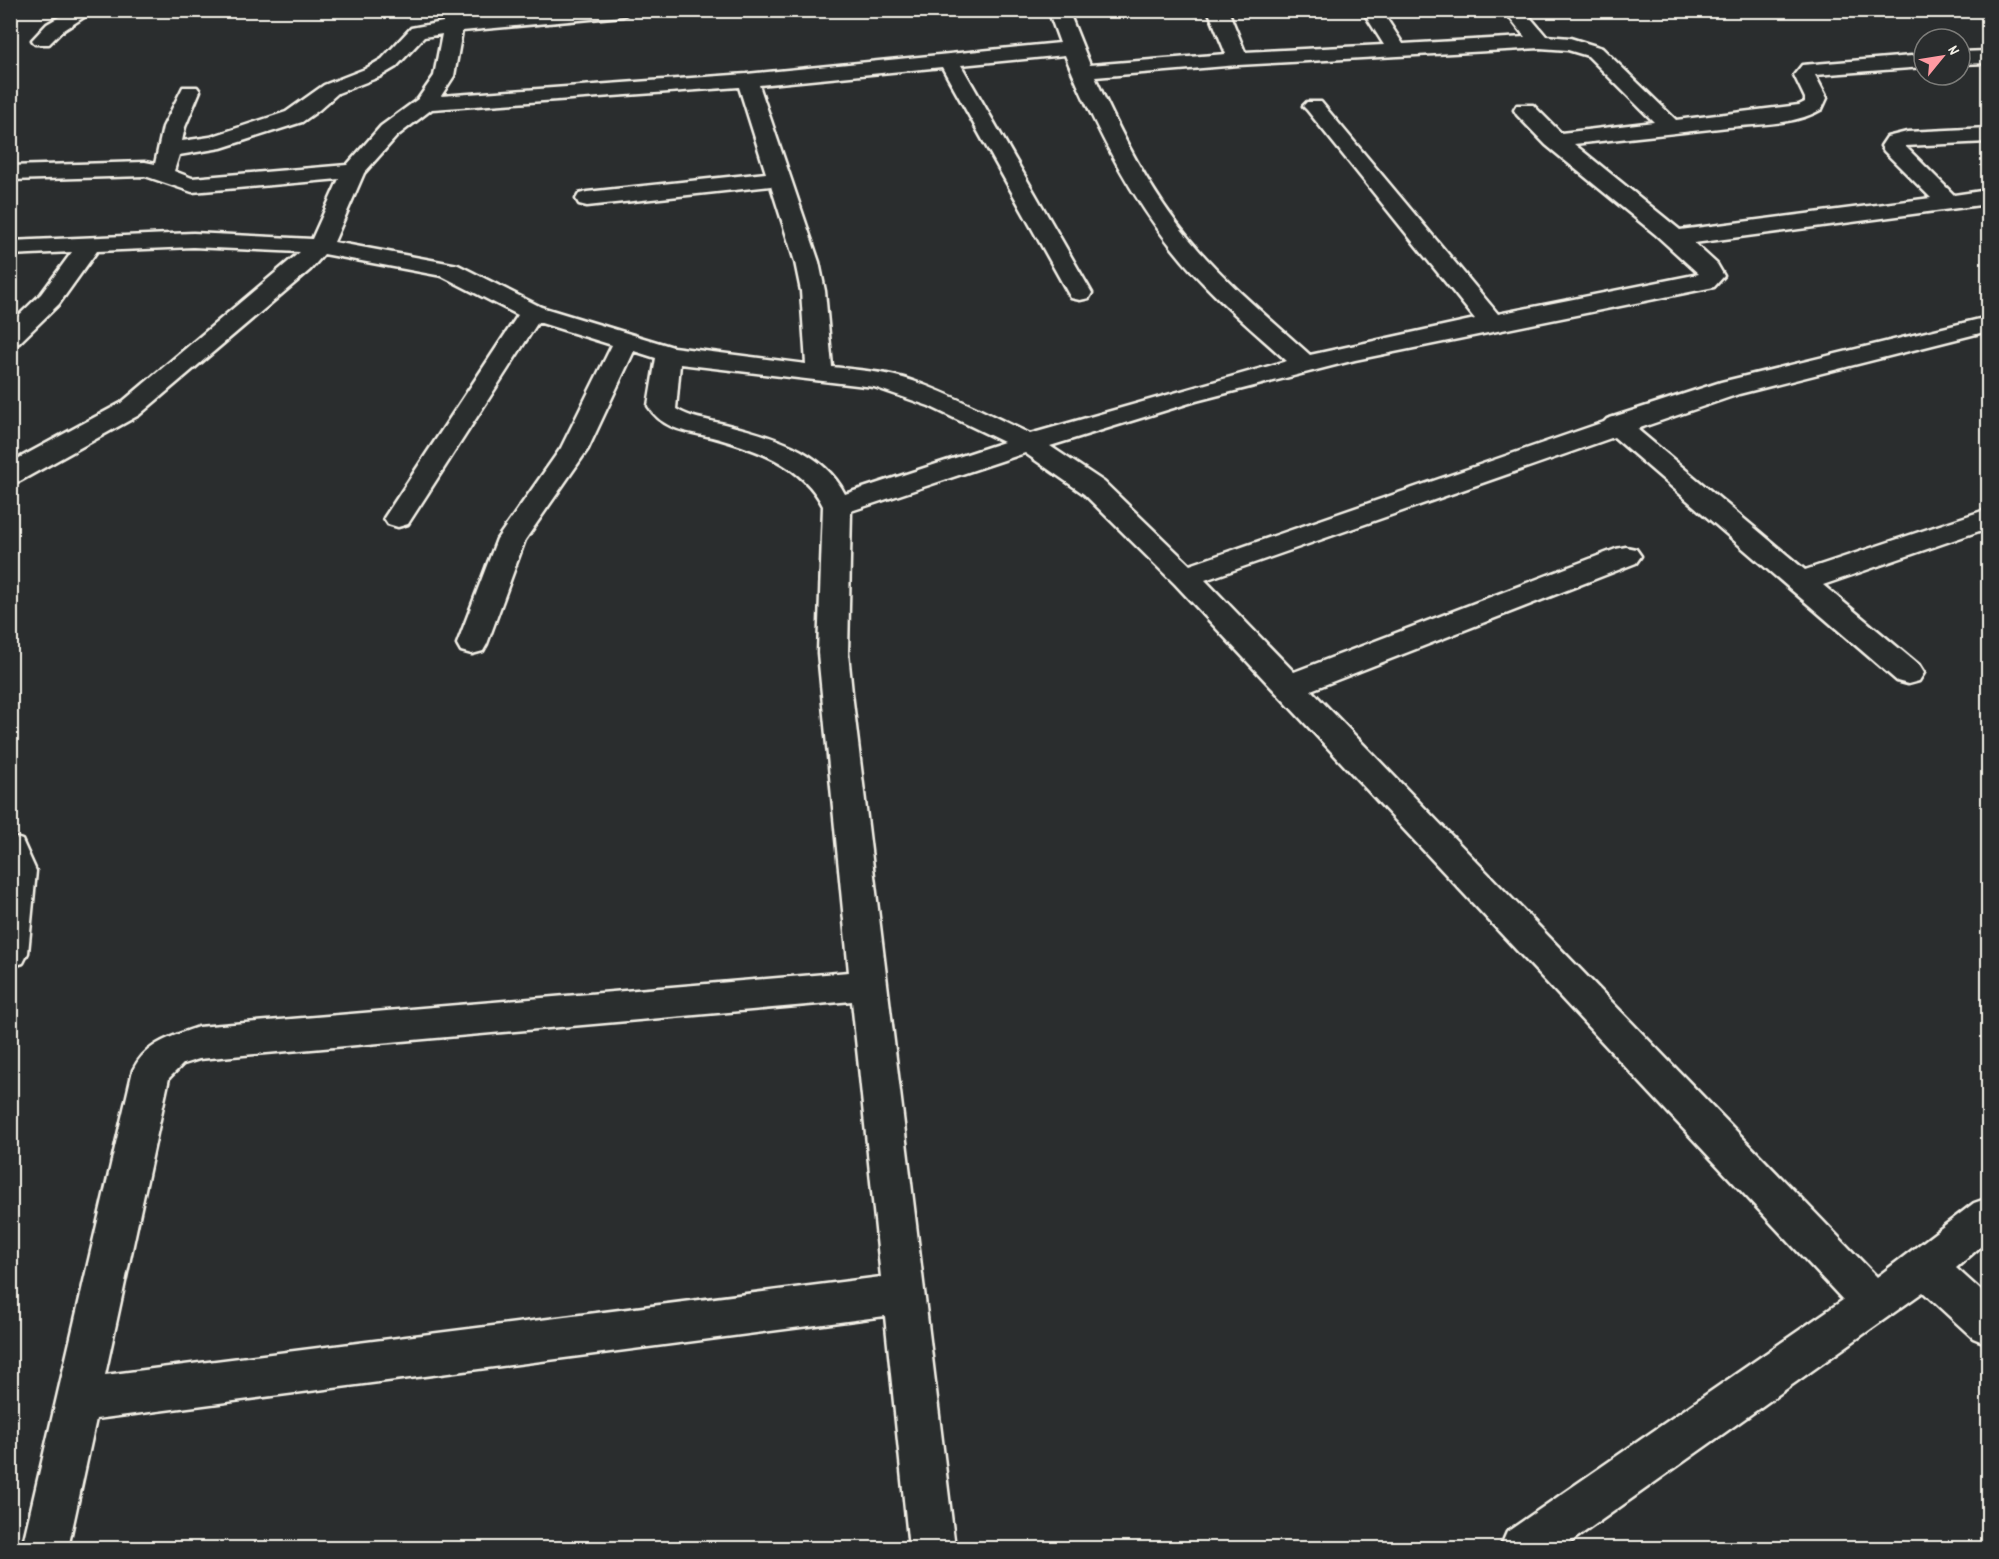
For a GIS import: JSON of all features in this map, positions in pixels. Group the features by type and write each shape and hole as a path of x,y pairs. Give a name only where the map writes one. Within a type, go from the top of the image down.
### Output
{"street":[{"path":"42,40 54,28 86,10"},
{"path":"168,150 213,143 294,117 312,106 331,89 381,69 418,32 453,18 623,10"},
{"path":"1058,10 1072,48 1130,168 1169,228 1204,271 1305,364"},
{"path":"1218,10 1238,59"},
{"path":"1371,10 1398,51"},
{"path":"1513,10 1540,42"},
{"path":"10,475 130,409 302,265 320,246 350,179 389,131 426,103 444,76 453,18"},
{"path":"1084,72 1238,59 1540,42 1570,44 1595,52 1673,129"},
{"path":"426,103 747,80 1072,48"},
{"path":"1972,58 1989,57"},
{"path":"948,60 1080,293"},
{"path":"1554,140 1673,129 1806,110 1815,105 1816,98 1804,75 1809,69 1912,61"},
{"path":"747,80 807,262 813,291 817,356"},
{"path":"164,173 174,128 190,91"},
{"path":"1314,106 1492,323"},
{"path":"837,506 1027,443 1305,364 1492,323 1705,282 1712,276 1709,269 1676,238 1554,140 1525,110"},
{"path":"1947,201 1892,146 1895,142 1907,139 1989,135"},
{"path":"11,173 145,170 164,173 172,180 192,185 350,179"},
{"path":"587,199 779,178"},
{"path":"1676,238 1989,197"},
{"path":"12,248 193,240 320,246 449,270 532,312 669,354 714,362 817,356 874,379 902,386 938,400 1027,443 1094,488 1185,577 1874,1303"},
{"path":"10,338 50,299 90,244"},
{"path":"398,518 532,312"},
{"path":"1185,577 1616,425 1730,388 1989,324"},
{"path":"472,644 500,562 511,539 574,449 626,342"},
{"path":"669,354 661,406 666,414 677,421 754,442 809,467 824,480 833,492 837,506 833,653 932,1548"},
{"path":"1616,425 1908,673"},
{"path":"1800,582 1989,518"},
{"path":"1290,686 1626,556"},
{"path":"10,849 19,871 10,953"},
{"path":"45,1548 152,1070 170,1053 198,1043 868,985"},
{"path":"1523,1548 1925,1267 1989,1216"},
{"path":"1925,1267 1989,1323"},
{"path":"77,1400 904,1294"}]}
